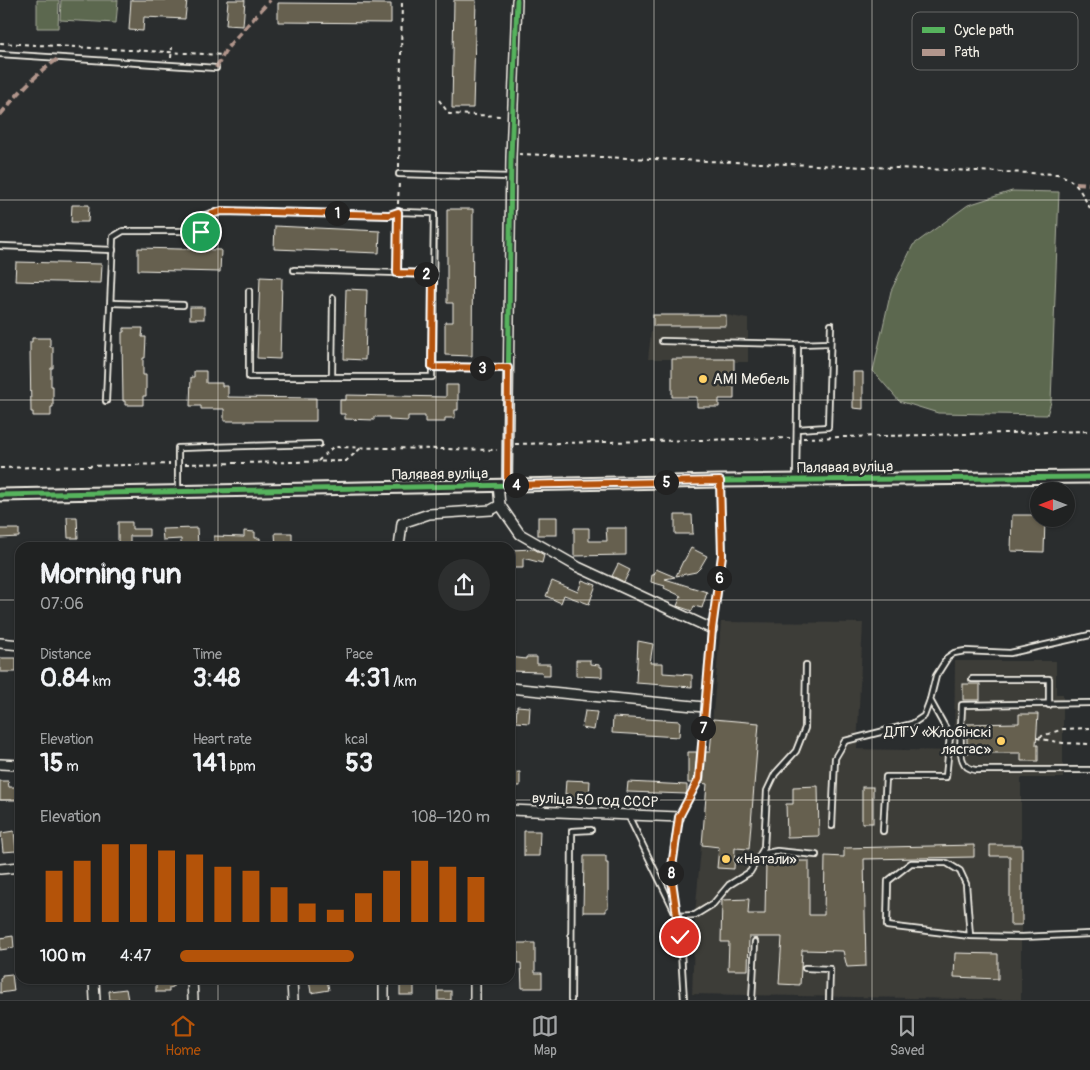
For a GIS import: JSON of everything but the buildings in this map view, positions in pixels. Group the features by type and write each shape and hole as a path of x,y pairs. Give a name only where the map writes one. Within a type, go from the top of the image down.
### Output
{"street":[{"path":"517,0 512,116 508,447 500,505 520,534 578,567 712,629"},
{"name":"Палявая вуліца","path":"0,495 720,481 1090,477"},
{"path":"400,542 402,523 429,514 491,510 500,505"},
{"path":"0,643 15,644"},
{"path":"515,688 704,707"},
{"path":"0,764 15,765"},
{"name":"вуліца 50 год СССР","path":"515,810 679,817"},
{"path":"0,869 15,868"},
{"path":"94,984 95,1000"},
{"path":"192,984 193,1000"},
{"path":"292,984 293,1000"},
{"path":"384,984 384,1000"},
{"path":"474,984 476,1000"}],"lane":[{"path":"0,54 216,68"},
{"path":"399,174 511,177"},
{"path":"249,291 249,377 432,377 434,213 398,212 397,273"},
{"path":"106,401 113,237 124,231 201,232"},
{"path":"0,246 113,250"},
{"path":"294,270 433,274"},
{"path":"332,377 333,298"},
{"path":"110,303 183,305"},
{"path":"797,429 828,427 832,325"},
{"path":"662,341 830,343"},
{"path":"796,480 798,344"},
{"path":"432,367 508,368"},
{"path":"178,492 178,448 319,444"},
{"path":"684,1000 677,916 671,874 679,817 699,779 712,629 722,555 720,481"},
{"path":"832,826 835,758 845,741 912,724 924,716 936,676 948,656 966,651 1010,654 1090,635"},
{"path":"677,916 695,916 713,904 729,885 750,872 761,854 764,848 767,791 775,774 796,751 805,728 806,665"},
{"path":"972,679 1050,679 1050,705"},
{"path":"883,831 886,777 946,777 950,736 930,700"},
{"path":"1090,703 962,705 961,753 963,762 969,768 975,770 1090,770"},
{"path":"628,815 677,916"},
{"path":"571,1000 572,831 591,830"},
{"path":"761,854 777,851 816,855"},
{"path":"970,936 966,884 960,871 947,864 911,863 888,881 887,926 970,936 1022,937 1090,934"},
{"path":"752,1000 754,942"},
{"path":"805,968 830,968 829,1000"}],"path":[{"path":"201,232 202,217 222,211 389,215 398,212 402,0"},
{"path":"0,43 223,55"},
{"path":"170,65 172,47"},
{"path":"439,100 449,114 512,116"},
{"path":"512,154 1057,174 1070,178 1076,183 1090,208"},
{"path":"318,461 333,447 508,447 1090,431"},
{"path":"1090,728 1063,729 1036,738 1063,743 1090,744"}],"shaded area":[{"path":"653,315 726,315 748,319 748,362 734,362 734,399 719,399 719,407 697,407 697,397 672,397 672,359 648,359"},
{"path":"721,622 863,623 857,749 954,751 955,661 1056,661 1056,694 1063,694 1063,778 1021,778 1021,1000 692,994 695,915"}],"green space":[{"path":"37,0 59,0 58,28 37,28"},
{"path":"61,0 118,0 116,23 60,20"},
{"path":"1012,191 1059,192 1051,402 1047,415 938,413 899,401 873,371 891,291 913,245 968,205"}],"marked path":[{"path":"216,68 227,48 270,0"},
{"path":"0,115 28,84 59,58"},
{"path":"1076,183 1090,184"}],"cycle path":[{"path":"507,485 511,157 517,0"},
{"path":"0,495 720,481 1090,477"}],"place":[{"name":"AMI Мебель","path":"703,379"},
{"name":"ДЛГУ «Жлобінскі лясгас»","path":"1001,741"},
{"name":"«Натали»","path":"726,859"}],"route":[{"path":"201,232 202,217 222,211 389,215 398,212 397,273 433,274 432,367 508,368 507,485 720,481 722,555 712,629 699,779 679,817 671,874 680,937"}]}
